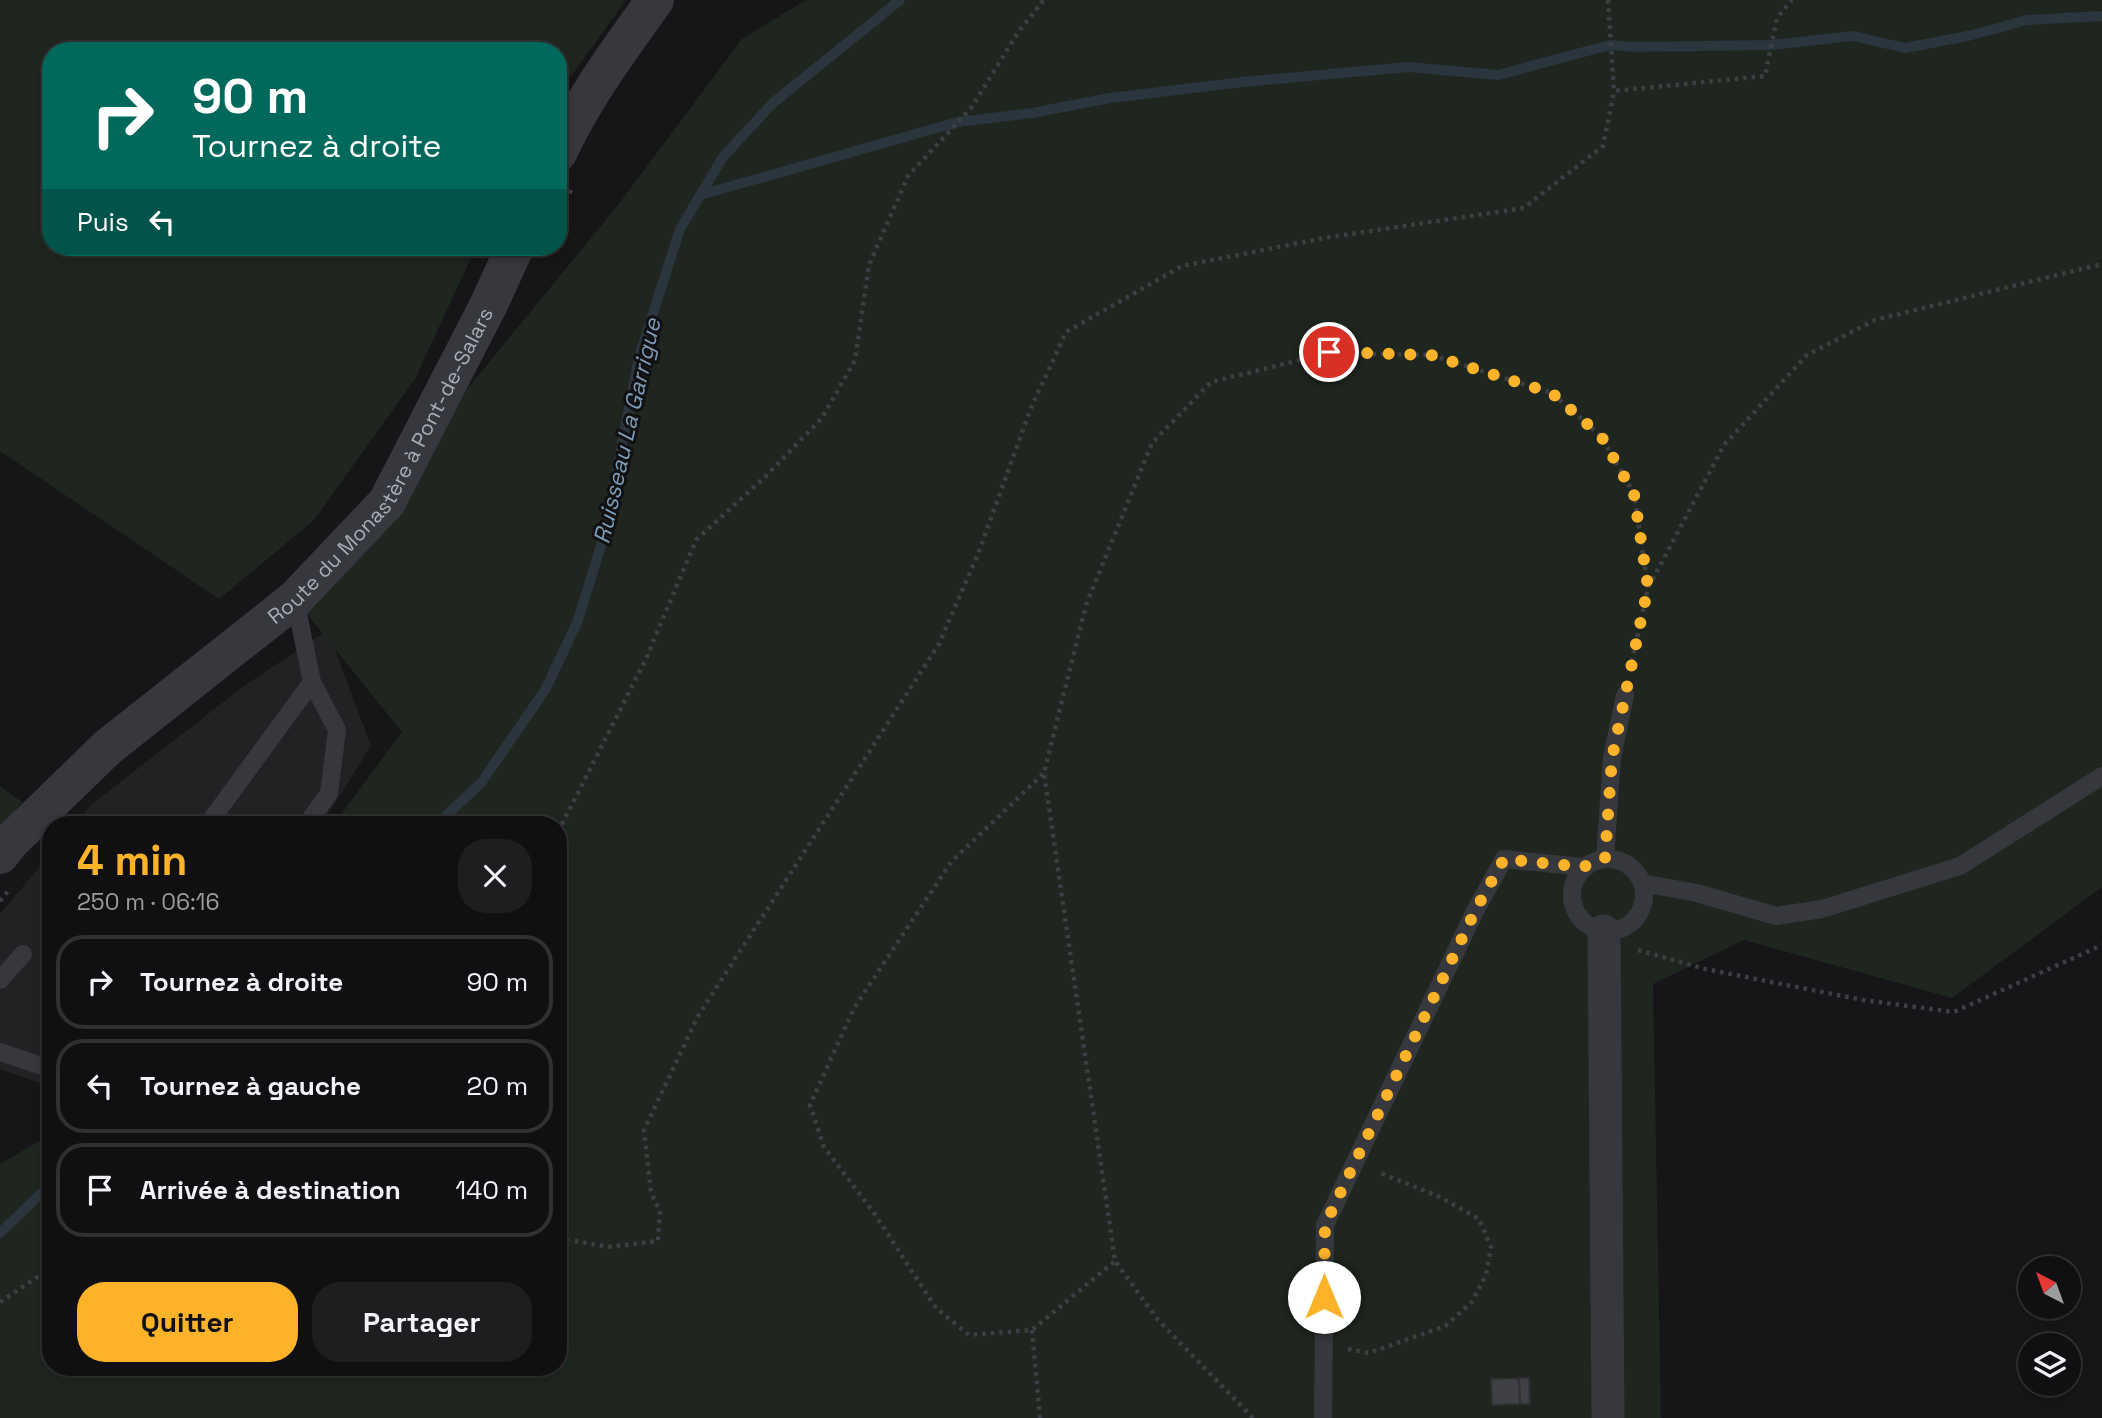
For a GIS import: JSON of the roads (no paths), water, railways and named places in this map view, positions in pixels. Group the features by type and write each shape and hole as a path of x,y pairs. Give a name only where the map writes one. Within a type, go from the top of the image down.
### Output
{"street":[{"path":"567,134 613,58 655,0"},
{"name":"Route du Monastère à Pont-de-Salars","path":"0,855 11,841 108,747 295,599 387,502 511,256"},
{"path":"1604,932 1608,1418"}],"lane":[{"path":"295,599 312,682 337,730 329,793 313,816"},
{"path":"214,816 312,682"},
{"path":"1605,858 1612,758 1625,695"},
{"path":"1643,883 1697,893 1776,916 1822,909 1960,866 2102,776"},
{"path":"1323,1418 1325,1225 1476,909 1504,859 1583,867 1605,858 1628,864 1637,872 1645,895 1637,918 1616,931 1604,932 1592,929 1582,922 1571,901 1572,888 1583,867"},
{"path":"0,980 23,954"},
{"path":"0,1052 42,1066"}],"waterway":[{"name":"Ruisseau La Garrigue","path":"446,816 481,783 545,690 577,623 604,536 639,357 680,229 723,157 773,103 900,0"},
{"path":"700,195 958,122 1032,113 1110,98 1243,82 1409,67 1498,75 1610,45 1771,45 1853,36 1905,48 1968,36 2027,20 2102,16"},
{"path":"0,1233 42,1193"}]}
